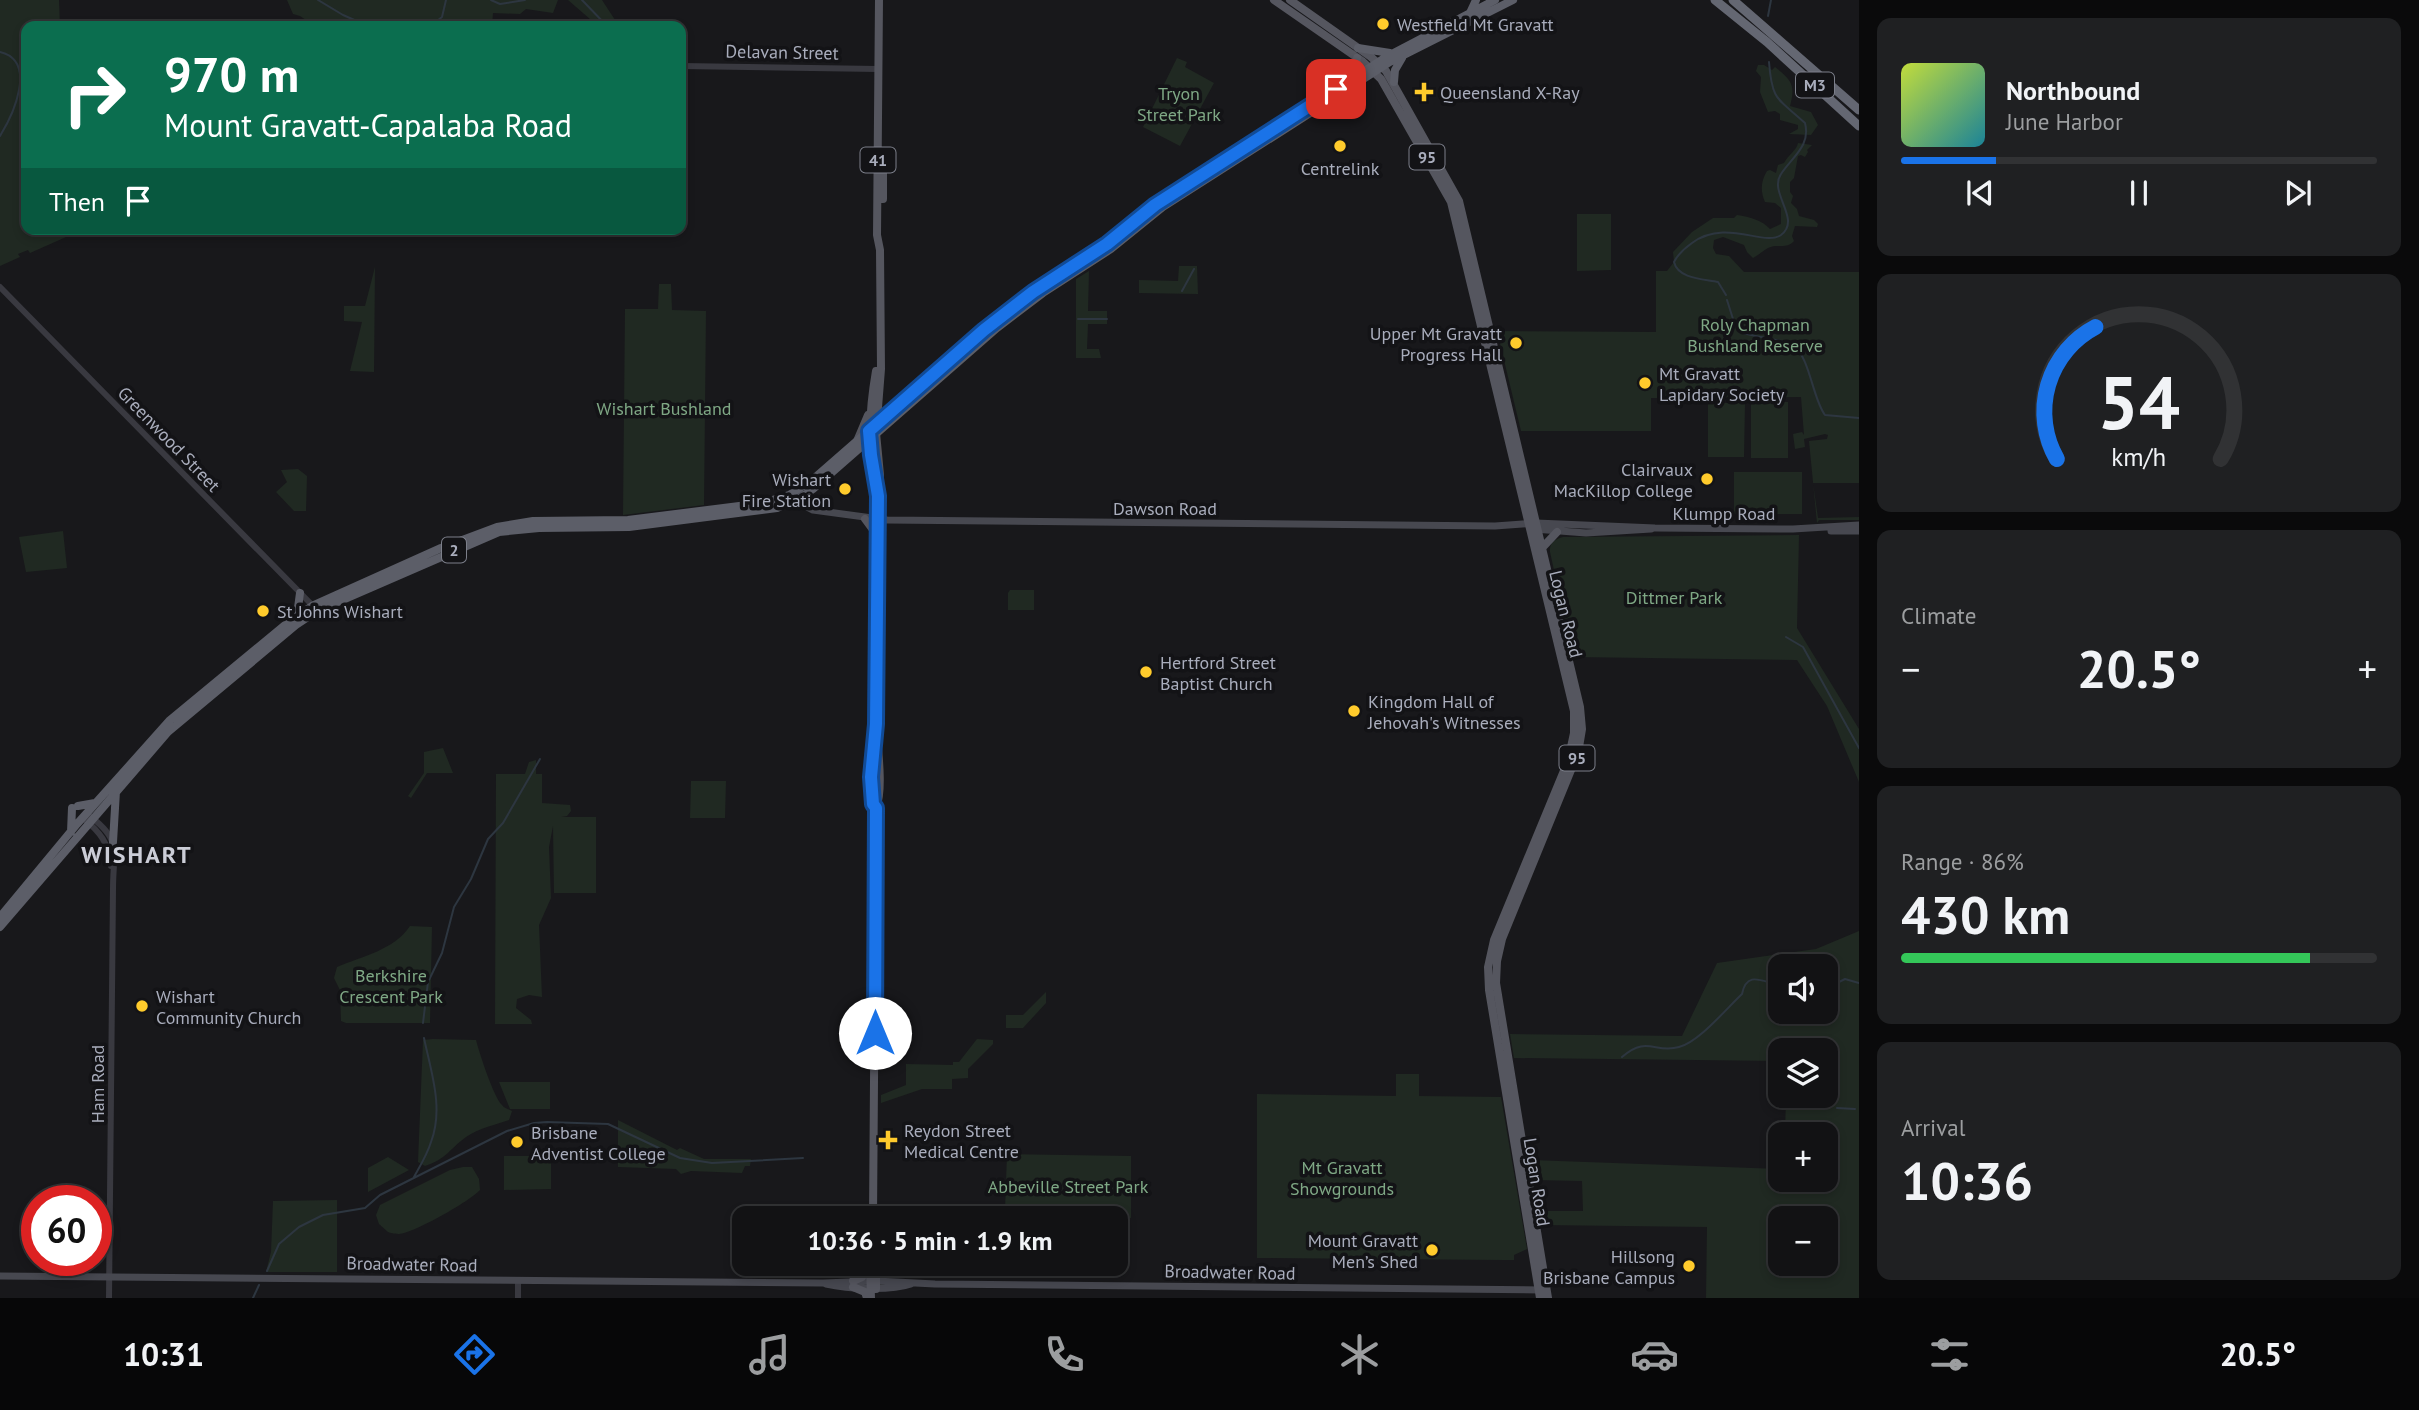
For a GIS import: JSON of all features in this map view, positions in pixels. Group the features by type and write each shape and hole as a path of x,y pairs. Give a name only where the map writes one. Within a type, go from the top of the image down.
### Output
{"highway":[{"path":"1470,13 1476,0"},
{"name":"2","path":"794,497 857,441 889,421 990,333 1043,293 1103,255 1163,207 1376,67 1391,54 1489,4 1513,0"},
{"name":"M3","path":"1715,0 1771,46 1859,126"},
{"name":"M3","path":"1732,0 1859,110"},
{"name":"2","path":"0,927 88,818 95,803 170,720 298,615 449,545 506,524 533,521 628,520 805,495 854,453 896,407 984,330 1033,292 1107,244 1163,200 1354,77 1403,55 1489,4"},
{"path":"1358,48 1391,54"},
{"path":"1394,82 1395,69 1403,55"},
{"path":"1354,77 1357,58"},
{"path":"298,615 300,593"},
{"name":"2","path":"0,917 71,832 116,791 174,726 315,609"},
{"path":"113,842 116,791"},
{"path":"71,832 75,807 95,803"}],"main road":[{"name":"Logan Road","path":"1274,0 1357,58 1376,67 1453,206 1533,526 1542,548 1580,707 1581,737 1574,766 1502,939 1496,974 1544,1294"},
{"name":"Logan Road","path":"1290,0 1358,48 1394,82 1459,201 1574,711 1574,733 1568,761 1494,940 1488,961 1488,975 1544,1294"},
{"name":"41","path":"873,1206 876,808 879,778 876,724 879,520 871,455 878,402 880,351 882,1"},
{"name":"41","path":"878,496 881,484 879,463 869,413 880,351"},
{"path":"878,402 884,407 896,407"},
{"path":"857,441 869,413"},
{"path":"879,463 882,436 889,421"},
{"path":"854,453 863,451 871,455"},
{"name":"Dawson Road","path":"805,495 822,510"},
{"name":"Dawson Road","path":"794,497 810,509 879,520 1533,526"},
{"path":"865,519 879,538"},
{"name":"Klumpp Road","path":"1793,529 1859,525"},
{"name":"Klumpp Road","path":"1533,526 1859,531"},
{"name":"Klumpp Road","path":"1533,526 1557,532 1615,532 1655,528"},
{"path":"1542,548 1557,532"},
{"name":"Broadwater Road","path":"0,1276 912,1284 1544,1294"},
{"path":"863,1276 853,1284 871,1298"},
{"path":"872,1276 873,1284"},
{"path":"871,1298 874,1276"}],"street":[{"name":"Delavan Street","path":"686,66 881,69"},
{"name":"Greenwood Street","path":"0,287 315,609"},
{"path":"88,818 107,830 113,842"},
{"name":"Ham Road","path":"88,818 106,842 113,871"},
{"name":"Ham Road","path":"109,1298 113,842"},
{"path":"518,1298 519,1280"}],"green space":[{"path":"0,0 59,0 60,21 21,21 21,235 70,235 30,253 28,250 18,254 20,257 0,266"},
{"path":"287,0 558,0 553,13 526,9 520,14 493,13 492,21 308,21 293,14"},
{"path":"568,0 602,0 616,21 592,21"},
{"name":"Tryon Street Park","path":"1177,58 1187,62 1185,67 1214,83 1180,146 1143,127"},
{"path":"1758,65 1772,70 1775,67 1788,79 1792,87 1790,106 1811,112 1818,125 1811,135 1789,134 1798,129 1798,125 1780,120 1780,114 1775,111 1768,112 1760,92 1761,77 1756,71"},
{"name":"Roly Chapman Bushland Reserve","path":"1798,143 1812,145 1805,157 1798,156 1794,178 1790,182 1793,196 1791,203 1799,216 1814,220 1818,224 1817,227 1795,226 1792,236 1794,241 1791,244 1768,248 1753,258 1744,245 1723,237 1714,240 1713,248 1716,254 1729,256 1744,272 1859,272 1859,483 1813,483 1809,441 1827,439 1828,435 1804,439 1805,447 1795,449 1793,434 1802,432 1804,435 1801,397 1651,398 1651,431 1521,431 1497,331 1656,332 1656,271 1667,271 1674,262 1673,252 1692,232 1713,218 1734,218 1737,215 1759,221 1770,229 1781,224 1781,208 1775,203 1765,202 1762,182 1767,171 1776,173 1778,165 1784,163"},
{"path":"1577,214 1611,214 1611,270 1577,271"},
{"path":"1179,266 1197,266 1198,294 1139,293 1139,280 1178,281"},
{"path":"375,267 374,372 350,371 362,322 344,321 344,306 365,306"},
{"path":"1089,271 1088,311 1107,311 1107,324 1088,324 1087,349 1099,349 1101,358 1076,358 1076,279"},
{"name":"Wishart Bushland","path":"659,284 671,284 672,310 706,311 704,505 623,515 625,309 658,309"},
{"path":"1751,402 1788,402 1788,458 1751,458"},
{"path":"1708,403 1745,403 1744,457 1708,457"},
{"path":"298,469 307,476 306,511 294,511 276,492 287,482 281,470"},
{"path":"1734,472 1802,472 1802,514 1734,514"},
{"path":"1813,485 1818,518 1859,517 1859,520 1819,520 1817,523"},
{"path":"63,531 67,568 26,572 19,537"},
{"name":"Dittmer Park","path":"1799,535 1797,628 1859,729 1859,782 1827,706 1797,660 1573,657 1550,552 1557,539"},
{"path":"1010,590 1034,590 1034,610 1008,610"},
{"path":"443,748 453,773 427,773 411,798 408,796 424,773 424,752"},
{"path":"536,760 536,774 542,774 542,803 570,805 571,811 567,816 561,817 596,817 596,893 554,893 553,826 549,847 551,898 539,925 542,997 529,995 517,999 516,1008 531,1020 532,1024 495,1024 496,774 525,774 529,762"},
{"path":"691,781 726,781 725,818 690,818"},
{"name":"Berkshire Crescent Park","path":"410,926 432,927 430,1023 341,1021 340,990 334,978 337,967 387,947"},
{"path":"1859,931 1859,1298 1706,1298 1707,1227 1541,1225 1539,1211 1583,1211 1582,1181 1534,1180 1531,1160 1768,1169 1768,1192 1838,1192 1838,1122 1785,1122 1786,1108 1838,1108 1838,1038 1768,1038 1768,1061 1514,1058 1510,1034 1682,1036 1717,963 1768,956 1768,1024 1838,1024 1838,954 1781,954 1816,949"},
{"path":"1046,992 1046,1003 1023,1028 1006,1028 1006,1015 1023,1015"},
{"path":"977,1039 993,1040 993,1044 968,1069 968,1078 952,1079 952,1089 922,1089 881,1103 881,1095 906,1085 906,1064 953,1065 953,1062 959,1062"},
{"path":"423,1040 476,1040 495,1094 503,1106 512,1111 509,1120 471,1134 443,1157 425,1166 418,1162"},
{"name":"Mt Gravatt Showgrounds","path":"1396,1074 1419,1074 1419,1096 1501,1097 1527,1249 1514,1255 1514,1260 1257,1258 1257,1094 1396,1096"},
{"path":"499,1082 550,1082 550,1109 510,1109"},
{"path":"618,1120 677,1150 680,1148 704,1159 751,1159 750,1166 745,1166 742,1173 691,1171 681,1174 676,1169 618,1167"},
{"name":"Abbeville Street Park","path":"1007,1154 1131,1156 1131,1218 1128,1218 1128,1206 1005,1206"},
{"path":"504,1156 551,1156 551,1189 504,1190"},
{"path":"388,1157 409,1170 368,1192 368,1168"},
{"path":"472,1167 479,1179 480,1190 465,1201 429,1223 399,1234 389,1232 379,1224 376,1215 380,1205 450,1170"},
{"path":"337,1200 337,1272 266,1272 271,1252 273,1201"}],"waterway":[{"path":"318,0 357,21"},
{"path":"437,21 442,17 446,0"},
{"path":"491,0 500,4 525,0"},
{"path":"582,0 602,21"},
{"path":"1768,16 1771,0"},
{"path":"392,21 437,21"},
{"path":"0,52 11,57 18,66 20,77 16,103 0,136"},
{"path":"1726,295 1718,282 1686,275 1676,268 1674,262 1687,247 1705,236 1731,233 1774,238 1786,229 1787,214 1778,189 1778,181 1803,145 1806,131 1805,123 1778,98 1772,85 1769,62"},
{"path":"1182,291 1194,269"},
{"path":"1727,300 1733,319 1743,333 1787,343 1798,350 1825,415 1859,418"},
{"path":"1078,319 1107,319"},
{"path":"1786,637 1803,647 1859,748"},
{"path":"423,1023 428,982 442,953 454,907 471,879 488,839 503,823 540,759"},
{"path":"1622,1057 1638,1047 1671,1049 1687,1044 1742,994 1748,982 1757,979 1768,982"},
{"path":"1838,982 1845,979 1859,983"},
{"path":"414,1177 429,1147 436,1116 435,1090 424,1038"},
{"path":"1837,1108 1855,1109"},
{"path":"267,1271 279,1244 299,1227 323,1215 365,1208 380,1195 507,1131 534,1123 608,1124 680,1158 712,1163 803,1158"},
{"path":"253,1298 259,1285"}],"place":[{"name":"Westfield Mt Gravatt","path":"1383,24"},
{"name":"Queensland X-Ray","path":"1424,92"},
{"name":"Centrelink","path":"1340,146"},
{"name":"Upper Mt Gravatt Progress Hall","path":"1516,343"},
{"name":"Mt Gravatt Lapidary Society","path":"1645,383"},
{"name":"Clairvaux MacKillop College","path":"1707,479"},
{"name":"Wishart Fire Station","path":"845,489"},
{"name":"St Johns Wishart","path":"263,611"},
{"name":"Hertford Street Baptist Church","path":"1146,672"},
{"name":"Kingdom Hall of Jehovah's Witnesses","path":"1354,711"},
{"name":"Wishart Community Church","path":"142,1006"},
{"name":"Reydon Street Medical Centre","path":"888,1140"},
{"name":"Brisbane Adventist College","path":"517,1142"},
{"name":"Mount Gravatt Men’s Shed","path":"1432,1250"},
{"name":"Hillsong Brisbane Campus","path":"1689,1266"}],"district":[{"name":"WISHART","path":"137,854"}],"route":[{"path":"875,1033 876,808 873,804 871,777 876,724 879,511 869,431 984,330 1033,292 1107,244 1155,205 1336,89"}]}
